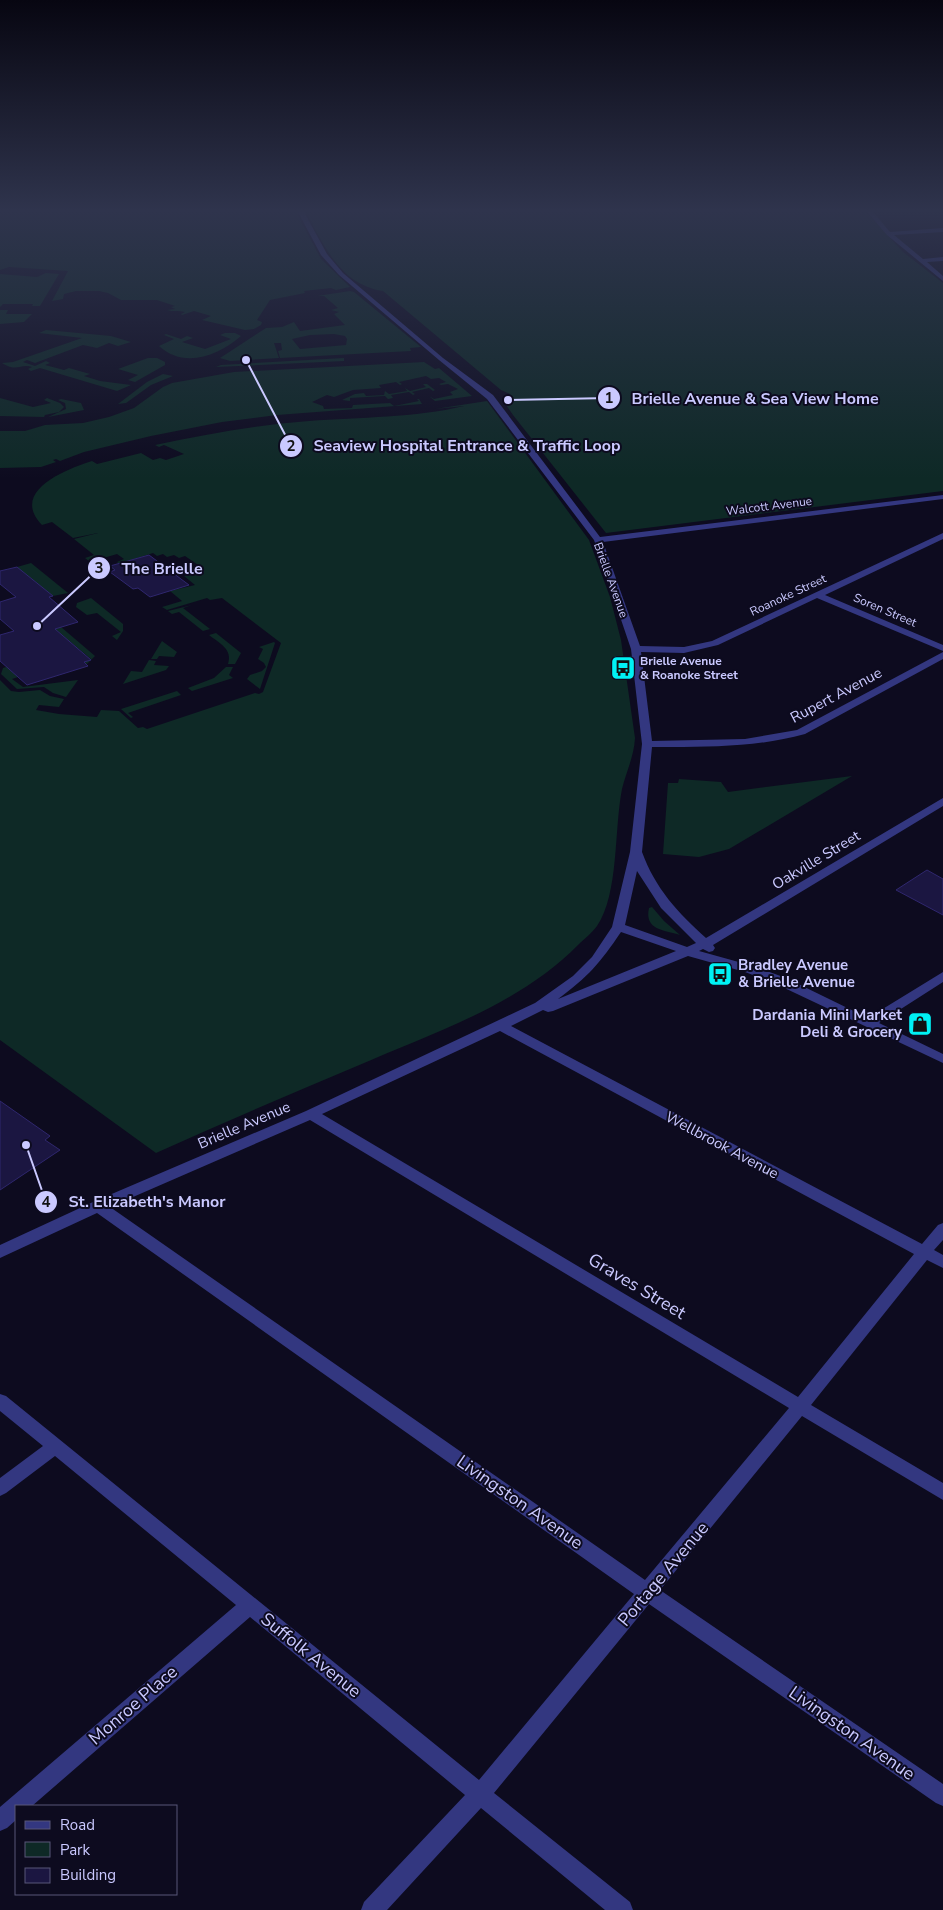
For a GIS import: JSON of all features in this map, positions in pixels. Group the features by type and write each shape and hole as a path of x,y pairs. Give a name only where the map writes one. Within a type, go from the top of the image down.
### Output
{"street":[{"name":"Brielle Avenue","path":"0,1252 98,1206 311,1114 540,1006 577,979 596,960 618,927 636,852 647,744 636,649 598,540 490,397 441,359 373,301"},
{"name":"Walcott Avenue","path":"598,540 943,496"},
{"name":"Roanoke Street","path":"636,649 684,650 716,643 943,536"},
{"name":"Soren Street","path":"817,596 943,648"},
{"name":"Rupert Avenue","path":"647,744 752,742 782,738 801,732 943,655"},
{"name":"Oakville Street","path":"705,944 943,801"},
{"name":"Brielle Avenue","path":"636,852 648,882 664,904 724,962"},
{"path":"618,927 688,952 781,981 943,1059"},
{"name":"Brielle Avenue","path":"500,1026 705,944"},
{"path":"869,1023 943,976"},
{"name":"Wellbrook Avenue","path":"500,1026 943,1262"},
{"name":"Graves Street","path":"311,1114 943,1492"},
{"name":"Livingston Avenue","path":"98,1206 647,1592 943,1796"},
{"name":"Portage Avenue","path":"372,1910 480,1794 800,1407 943,1228"},
{"name":"Suffolk Avenue","path":"0,1401 622,1910"},
{"path":"0,1488 55,1447"},
{"name":"Monroe Place","path":"19,1805 250,1605"},
{"name":"Monroe Place","path":"0,1821 15,1809"}],"green space":[{"path":"0,301 43,301 40,306 32,306 33,304 3,304 0,307"},
{"path":"160,301 269,301 257,320 262,322 261,325 254,329 245,330 202,320 211,316 194,311 182,315 185,312 167,310 175,309 171,307 175,306"},
{"path":"330,301 365,301 421,347 410,348 411,351 280,358 278,351 282,350 281,343 274,343 279,358 230,361 220,358 266,328 282,327 294,322 300,331 345,325 334,314 339,312 331,310 338,308","holes":["334,334 345,336 347,339 346,345 300,349 292,339 310,335"]},
{"path":"395,301 943,301 943,491 606,533 513,415 504,402 510,394 501,390"},
{"path":"0,310 8,310 6,314 32,314 24,322 0,324"},
{"path":"46,330 111,336 131,342 118,346 109,343 97,348 83,345 35,363 27,360 23,362 35,366 46,361 50,363 45,365 64,370 69,368 90,374 84,376 100,381 131,385 117,391 40,368 31,371 28,369 32,367 15,368 2,363 13,362 82,338 39,333"},
{"path":"235,333 241,336 222,349 201,357 179,357 159,346 174,339 164,335 166,334 181,339 187,336 193,338 182,342 205,349 231,339 220,335"},
{"path":"148,358 157,358 165,362 165,365 135,382 128,380 138,375 118,369"},
{"path":"344,358 344,361 216,367 221,365"},
{"path":"424,362 435,369 439,368 472,396 435,401 429,396 434,399 453,395 450,392 458,389 448,384 439,384 446,382 439,378 431,379 426,376 399,382 402,384 400,385 396,382 379,385 381,388 353,390 334,397 327,395 312,402 323,406 324,409 352,408 353,405 390,403 394,406 419,401 417,399 419,399 422,404 277,415 222,422 84,452 60,461 53,460 56,462 41,467 0,468 0,431 25,431 45,425 83,423 109,417 134,408 163,387 172,383 234,372"},
{"path":"163,374 173,376 151,385 126,403 118,404 147,382"},
{"path":"423,384 427,384 435,390 433,391 429,388 412,392 415,394 413,395 409,392 391,395 393,398 388,399 385,396 350,398 350,401 342,400 355,394 364,393 366,396 384,395 385,391 389,394 407,391 405,388 410,391 426,387"},
{"path":"0,398 33,407 51,403 44,400 47,398 60,403 64,407 59,412 45,415 44,417 0,416"},
{"path":"58,400 81,403 84,410 48,417 66,409 65,403"},
{"path":"487,401 589,540 610,597 621,640 635,738 632,758 622,789 615,861 609,897 604,913 593,931 555,966 529,985 474,1016 156,1153 0,1040 0,680 11,691 40,690 50,696 64,699 59,707 39,705 36,710 97,717 101,710 119,711 138,728 143,727 147,729 263,692 281,643 222,598 210,600 207,598 167,610 162,607 182,601 170,591 195,585 184,576 204,569 185,556 179,558 174,555 167,557 163,554 157,556 153,553 119,564 117,562 124,559 117,554 100,559 101,562 94,565 85,558 94,555 74,539 98,533 73,538 52,522 42,525 34,513 32,502 37,492 45,483 56,476 92,461 97,464 141,453 153,460 160,458 166,460 184,454 164,445 159,447 155,445 270,425 426,413 464,406 435,409"},
{"path":"31,563 68,593 53,596 17,567"},
{"path":"91,598 123,624 123,631 117,640 112,636 121,632 97,613 87,615 76,607 77,603"},
{"path":"192,605 183,608 210,629 203,631 179,612 172,614 168,611"},
{"path":"61,627 95,656 87,664 84,662 91,659 55,629"},
{"path":"216,633 241,653 235,664 228,664 229,654 227,650 209,635"},
{"path":"162,641 177,652 174,657 159,656 157,659 151,659"},
{"path":"274,642 260,689 247,679 250,675 262,671 266,667 258,659 263,649 259,647"},
{"path":"149,660 156,661 154,665 169,666 166,670 123,684 131,671 142,672"},
{"path":"16,664 13,672 18,677 12,679 23,687 78,680 66,697 53,693 44,687 17,689 1,674 3,668"},
{"path":"226,667 233,667 229,675 233,678 192,691 188,688 214,678"},
{"path":"177,691 181,695 128,713 133,717 131,718 121,709"},
{"path":"852,776 729,849 699,857 663,854 668,783 678,783 679,779 721,782 728,792"},
{"path":"652,907 680,935 652,925 648,915 649,908"}],"building":[{"path":"149,555 189,585 150,597 138,588 133,589 110,572 115,570 110,566"},
{"path":"17,567 53,596 49,597 78,622 55,629 91,660 84,662 88,666 27,685 0,661 0,635 14,631 0,619 0,602 16,597 0,584 0,571"},
{"path":"927,870 943,879 943,915 896,890"},
{"path":"0,1101 50,1136 45,1140 60,1150 0,1190"}],"place":[{"name":"Seaview Hospital Entrance & Traffic Loop","path":"246,360"},
{"name":"Brielle Avenue & Sea View Home","path":"508,400"},
{"name":"The Brielle","path":"37,626"},
{"name":"Brielle Avenue & Roanoke Street","path":"623,668"},
{"name":"Bradley Avenue & Brielle Avenue","path":"720,974"},
{"name":"Dardania Mini Market Deli & Grocery","path":"920,1024"},
{"name":"St. Elizabeth's Manor","path":"26,1145"}]}
